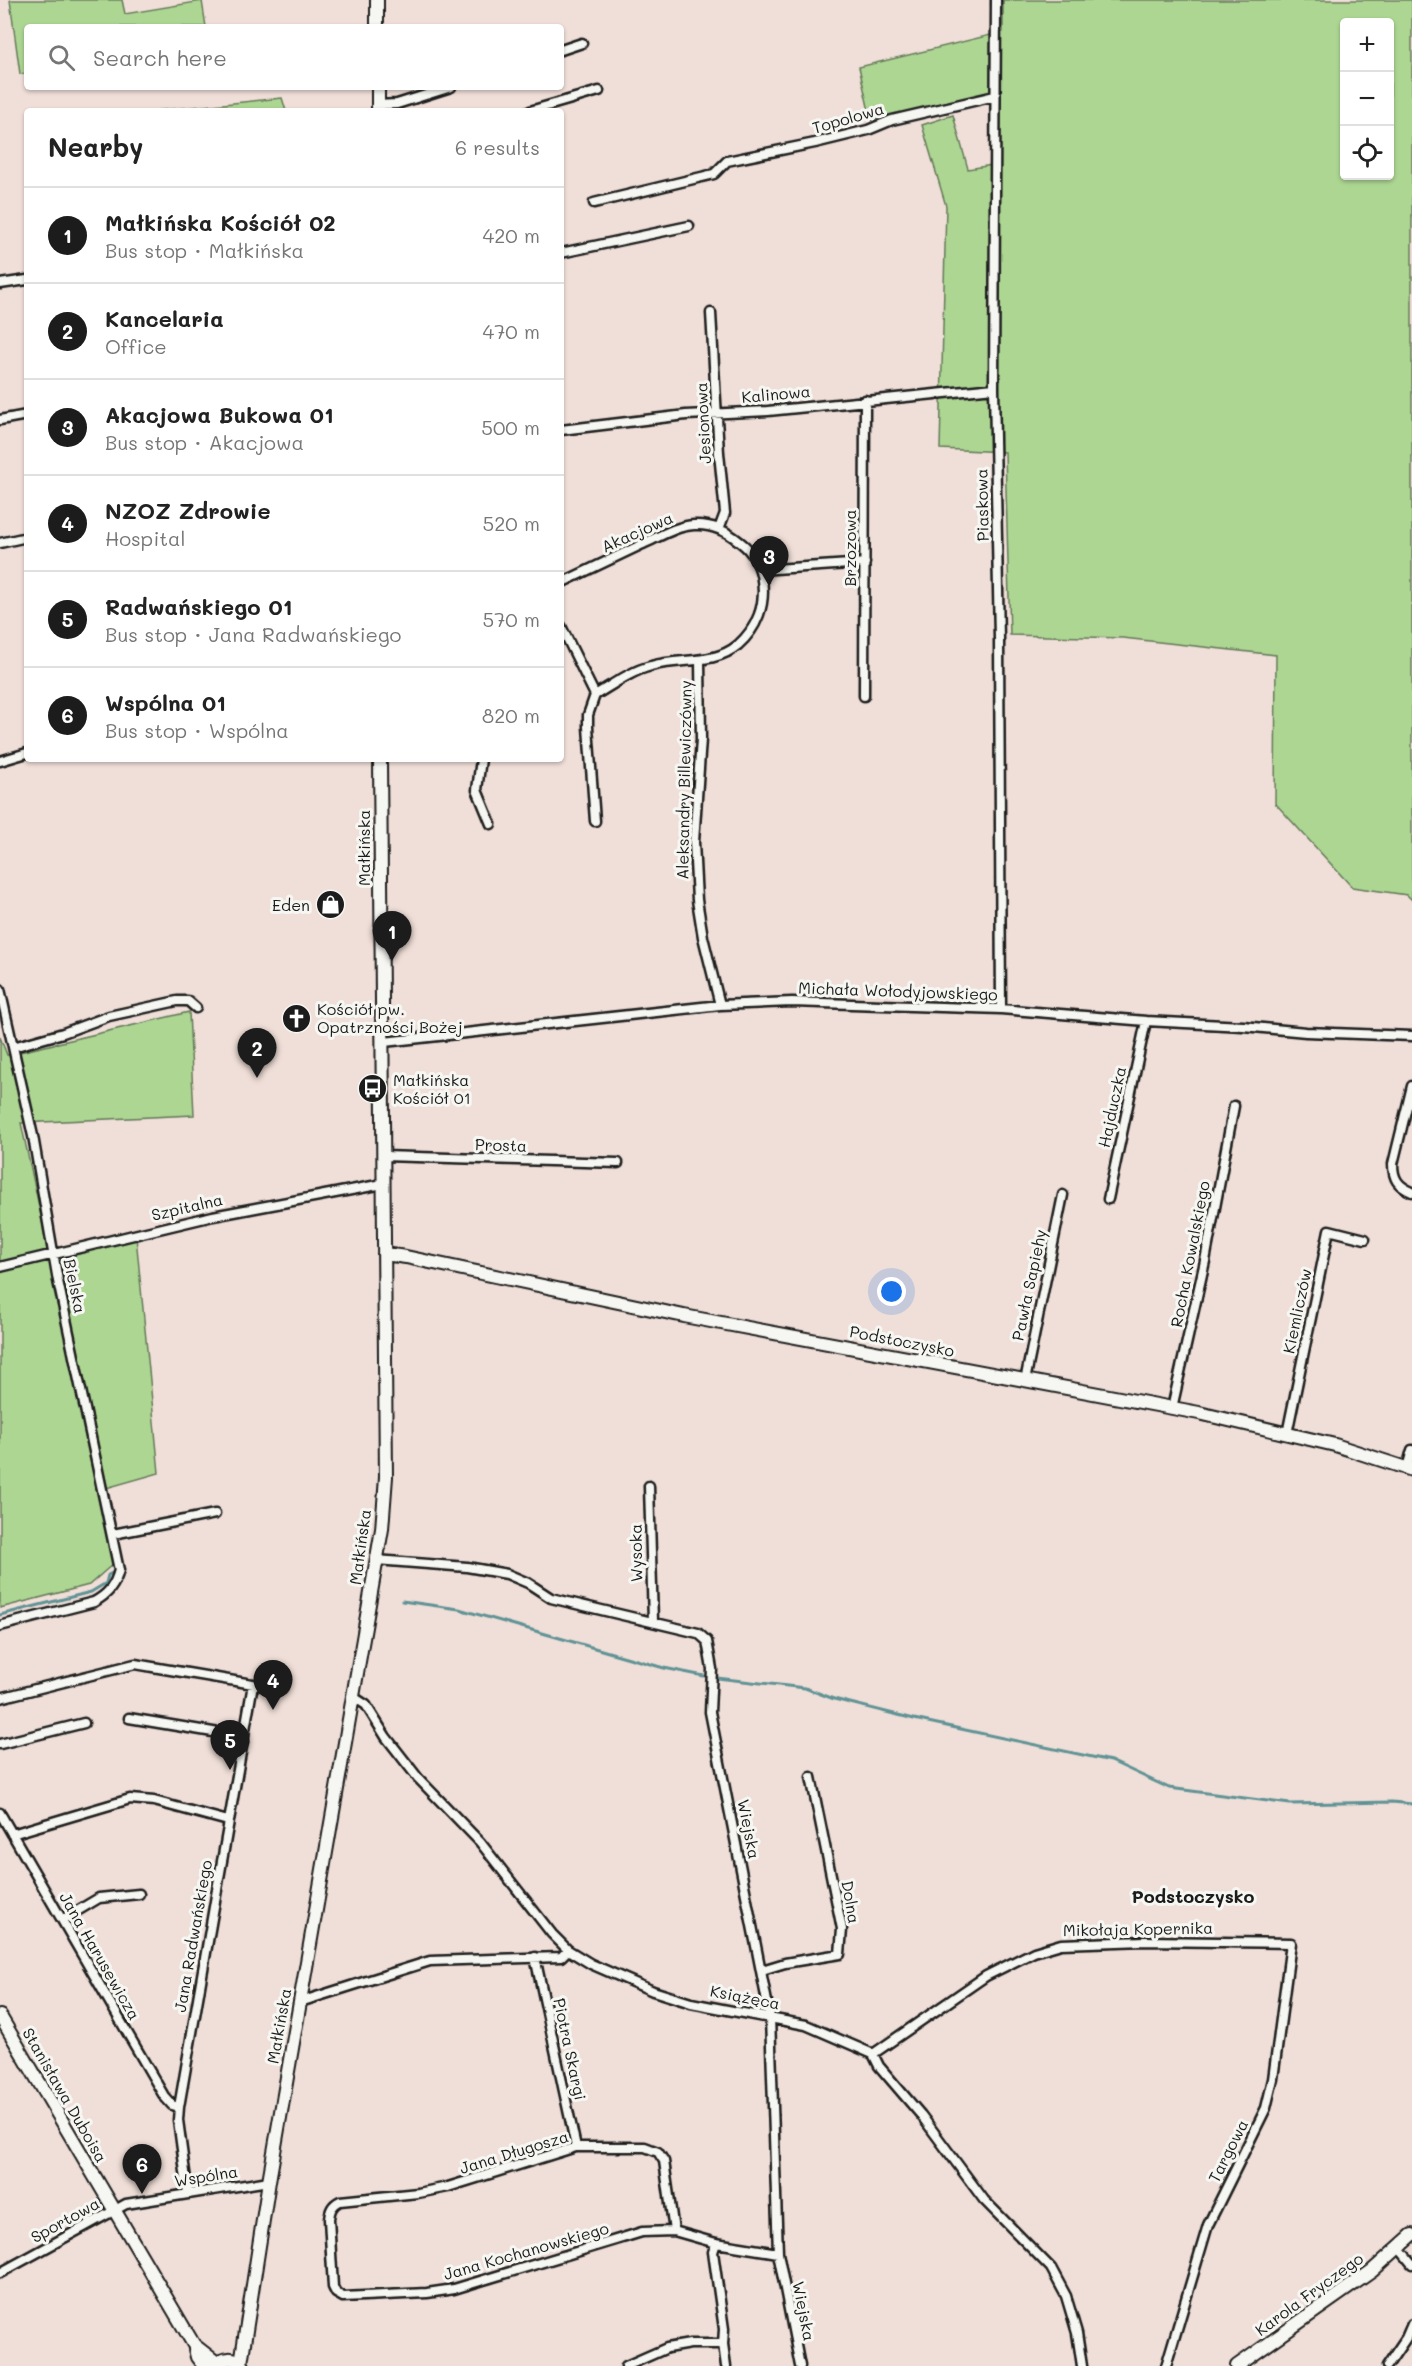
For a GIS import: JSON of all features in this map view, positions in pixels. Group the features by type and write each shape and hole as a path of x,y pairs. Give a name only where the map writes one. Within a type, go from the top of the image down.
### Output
{"street":[{"path":"377,0 377,24"},
{"name":"Piaskowa","path":"996,0 994,388 999,651 1001,1009"},
{"path":"564,49 582,43"},
{"path":"378,90 378,108 441,90"},
{"path":"540,108 599,91"},
{"name":"Topolowa","path":"594,203 714,174 727,161 815,143 868,130 892,120 995,96"},
{"path":"564,252 689,226"},
{"path":"0,284 24,280"},
{"name":"Jesionowa","path":"711,314 718,413 718,453 725,513 719,529"},
{"name":"Kalinowa","path":"564,430 656,418 994,388"},
{"name":"Brzozowa","path":"864,696 865,400"},
{"path":"0,420 24,416"},
{"name":"Akacjowa","path":"564,582 681,527 696,525 719,529 744,545 756,560 760,570 763,599 753,628 738,645 725,653 700,660 650,666 594,695"},
{"path":"0,543 24,538"},
{"path":"760,570 865,563"},
{"path":"564,632 594,695 588,721 594,821"},
{"name":"Aleksandry Billewiczówny","path":"700,660 701,739 694,842 703,937 720,1005"},
{"path":"0,761 24,754"},
{"name":"Małkińska","path":"238,2362 245,2344 245,2329 269,2181 382,1529 386,1477 380,762"},
{"path":"481,762 477,790 491,824"},
{"name":"Bielska","path":"0,989 33,1136 54,1255 119,1570 112,1588 94,1602 0,1626"},
{"path":"13,1047 41,1040 109,1016 177,1001 188,1001 196,1008"},
{"name":"Michała Wołodyjowskiego","path":"384,1042 720,1005 792,1002 1001,1009 1306,1032 1412,1036"},
{"name":"Hajduczka","path":"1108,1199 1146,1021"},
{"path":"1412,1086 1393,1164 1393,1174 1400,1186 1412,1192"},
{"name":"Rocha Kowalskiego","path":"1172,1408 1205,1261 1234,1106"},
{"name":"Prosta","path":"383,1156 618,1163"},
{"name":"Szpitalna","path":"0,1267 213,1216 383,1184"},
{"name":"Pawła Sapiehy","path":"1025,1381 1063,1195"},
{"name":"Kiemliczów","path":"1287,1434 1329,1230 1365,1239"},
{"name":"Podstoczysko","path":"384,1254 684,1316 1172,1408 1346,1448 1410,1469"},
{"path":"1410,1469 1412,1450"},
{"name":"Wysoka","path":"650,1486 652,1621"},
{"path":"113,1534 215,1514"},
{"name":"Wiejska","path":"376,1560 466,1567 507,1574 528,1583 551,1598 698,1633 707,1641 712,1669 710,1712 770,2017 778,2253 800,2366"},
{"path":"0,1698 135,1664 282,1689"},
{"name":"Jana Radwańskiego","path":"188,2194 178,2120 179,2107 253,1684"},
{"name":"Książęca","path":"352,1696 366,1705 386,1737 418,1778 480,1842 552,1934 568,1950 591,1964 653,1991 691,2002 806,2025 873,2054"},
{"path":"129,1718 243,1737"},
{"path":"0,1744 84,1723"},
{"name":"Dolna","path":"762,1970 785,1963 840,1954 842,1929 811,1778"},
{"path":"12,1834 130,1799 153,1801 228,1821"},
{"name":"Jana Harusewicza","path":"0,1813 164,2096 172,2105 179,2107"},
{"path":"62,1920 99,1898 139,1894"},
{"name":"Mikołaja Kopernika","path":"873,2054 986,1976 1034,1952 1061,1944 1144,1941 1291,1943"},
{"name":"Targowa","path":"1166,2366 1208,2225 1265,2112 1272,2079 1291,1943"},
{"path":"300,2002 430,1961 561,1957 568,1950"},
{"name":"Piotra Skargi","path":"535,1957 576,2147"},
{"name":"Stanisława Duboisa","path":"0,2016 194,2345 197,2357 204,2366"},
{"path":"873,2054 879,2066 921,2115 984,2200 1051,2268 1066,2296 1077,2333 1083,2366"},
{"name":"Jana Długosza","path":"334,2204 340,2200 418,2193 459,2184 576,2147 645,2147 658,2152 664,2161 674,2231"},
{"name":"Wspólna","path":"114,2210 126,2204 269,2181"},
{"name":"Jana Kochanowskiego","path":"334,2204 329,2219 333,2287 336,2293 343,2297 428,2294 454,2289 642,2232 674,2231 716,2243 778,2253"},
{"name":"Sportowa","path":"0,2272 114,2210"},
{"name":"Karola Fryczego","path":"1237,2366 1317,2311 1399,2248 1412,2235"},
{"path":"716,2243 713,2252 726,2366"},
{"path":"1399,2248 1412,2264"},
{"path":"1387,2366 1406,2338 1412,2324"},
{"path":"626,2366 667,2348 690,2344 723,2344"},
{"name":"Stanisława Duboisa","path":"194,2345 215,2364"},
{"path":"215,2364 238,2362"}],"green space":[{"path":"10,0 122,0 125,14 202,1 206,24 24,24 24,73 20,74"},
{"path":"1003,0 1412,0 1412,900 1407,895 1352,887 1275,803 1276,655 1123,638 1010,635 1005,452 940,449 946,206 922,125 953,115 968,169 992,165 993,92 871,120 859,67 1003,32"},
{"path":"282,98 285,108 183,108"},
{"path":"189,1012 194,1115 21,1123 51,1262 136,1237 159,1473 99,1490 114,1563 89,1585 0,1608 0,1037 7,1055"}],"waterway":[{"path":"0,1615 91,1592 106,1583 108,1575 112,1573"},
{"path":"402,1601 459,1609 664,1668 704,1676"},
{"path":"717,1678 805,1688 834,1699 914,1719 1111,1761 1169,1788 1290,1804 1392,1802 1412,1804"}],"place":[{"name":"Akacjowa Bukowa 01","path":"769,586"},
{"name":"Eden","path":"331,905"},
{"name":"Małkińska Kościół 02","path":"392,961"},
{"name":"Kościół pw. Opatrzności Bożej","path":"296,1018"},
{"name":"Kancelaria","path":"257,1078"},
{"name":"Małkińska Kościół 01","path":"372,1089"},
{"name":"NZOZ Zdrowie","path":"273,1710"},
{"name":"Radwańskiego 01","path":"230,1770"},
{"name":"Wspólna 01","path":"142,2194"}],"district":[{"name":"Podstoczysko","path":"1193,1897"}]}
